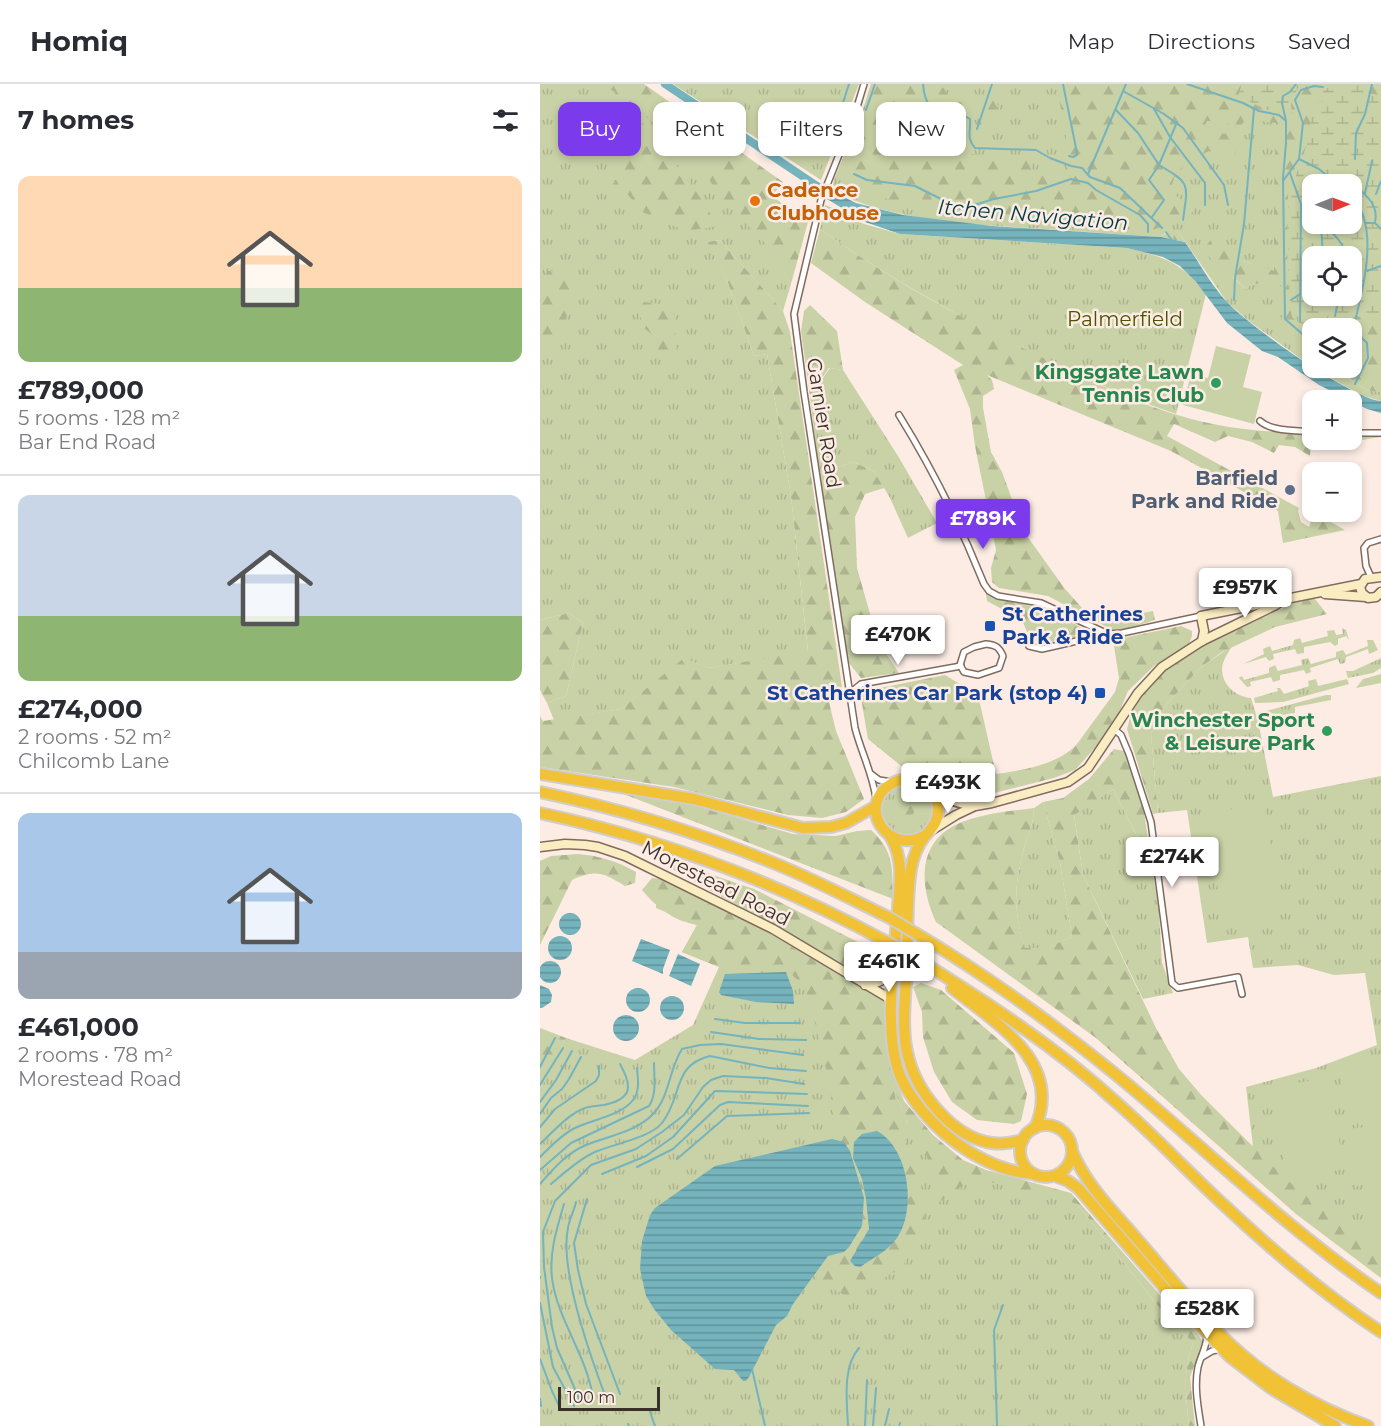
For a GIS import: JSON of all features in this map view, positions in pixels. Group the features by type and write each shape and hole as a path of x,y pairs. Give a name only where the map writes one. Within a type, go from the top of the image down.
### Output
{"highway":[{"path":"540,774 694,799 803,828 831,827 846,823 876,805 883,791 893,782 910,779 925,785 935,797 938,811 935,825 915,854 911,868 904,1024 909,1060 923,1090 933,1104 957,1127 978,1140 991,1143 1004,1144 1023,1140 1035,1128 1040,1117 1043,1093 1041,1080 1027,1054 1002,1028 916,958"},
{"path":"540,792 621,811 728,845 808,878 888,918 959,959 1058,1028 1155,1108 1283,1220 1381,1293"},
{"path":"876,805 879,823 890,836 897,850 900,877 892,1000 893,1047 903,1082 923,1112 952,1140 984,1160 1018,1173 1055,1176 1078,1188 1222,1349 1264,1383 1335,1426"},
{"path":"540,813 653,841 745,874 804,898 916,958 1005,1014 1075,1067 1151,1133 1223,1205 1278,1255 1323,1292 1381,1332"},
{"path":"890,836 897,840 912,841 928,833"},
{"path":"1035,1128 1043,1126 1060,1129 1066,1135 1079,1167 1103,1200 1222,1336 1250,1360 1293,1390 1330,1410 1368,1426"},
{"path":"1023,1140 1021,1155 1023,1162 1034,1174"},
{"path":"1055,1176 1067,1166 1072,1151"}],"main road":[{"path":"1202,641 1204,631 1201,616 1373,580"},
{"path":"1366,597 1361,590 1373,580"},
{"path":"1316,592 1375,598 1381,592"},
{"path":"928,833 956,814 975,806 1068,782 1088,768 1150,678 1202,641 1276,605 1285,598"},
{"path":"931,791 959,804 975,806"},
{"name":"Morestead Road","path":"540,847 565,844 585,845 625,856 739,910 892,1000"},
{"path":"865,986 880,983 894,970"}],"street":[{"name":"Garnier Road","path":"864,84 854,117 822,196 797,294 794,327 849,694 858,742 870,772 876,805"},
{"path":"899,415 927,460 989,591 998,596 1032,601 1051,607 1108,634 1201,616"},
{"path":"1260,421 1267,426 1302,431"},
{"path":"1362,434 1381,433"},
{"path":"1373,580 1366,566 1364,551 1366,545 1381,539"},
{"path":"1029,646 1042,649 1090,638 1105,641 1108,634"},
{"path":"980,645 994,645 1000,649 1003,656 999,668 985,674 969,674 961,666 964,652 980,645"},
{"path":"849,694 861,684 961,666"},
{"path":"1114,730 1121,735 1129,754 1151,822 1172,983 1178,988 1188,987 1238,976 1242,994"},
{"path":"870,772 879,780 893,782"},
{"path":"1201,1426 1197,1377 1201,1358 1206,1348 1206,1333"},
{"path":"1201,1358 1212,1351 1222,1349"}],"green space":[{"path":"540,84 612,84 634,102 558,102 558,156 641,156 641,108 653,118 653,156 700,156 727,178 791,284 783,311 720,240 708,242 728,283 754,356 767,354 791,496 808,652 709,668 684,659 621,709 554,720 547,703 566,696 583,623 569,613 540,620"},
{"path":"603,84 644,84 670,102 653,102 653,123 641,113 641,102 629,102"},
{"path":"673,84 859,84 852,102 758,102 758,139 746,131 746,102 701,102"},
{"path":"871,84 1381,84 1381,325 1362,327 1362,318 1335,318 1315,306 1362,306 1362,246 1302,246 1302,360 1227,302 1177,230 1166,232 1161,237 978,225 928,219 855,201 832,191 834,179 844,156 864,156 864,107","holes":["1243,261 1250,263 1268,283 1251,284 1246,289 1232,277"]},
{"path":"871,84 940,84 950,97 960,102 876,102 876,156 966,156 966,152 1026,159 1034,171 1049,176 1069,171 1065,128 1056,84 1086,84 1087,86 1090,84 1242,84 1239,96 1267,110 1275,110 1291,117 1291,102 1300,84 1322,84 1324,102 1311,108 1310,136 1295,179 1290,180 1288,192 1290,302 1292,317 1302,325 1302,340 1282,322 1281,283 1251,284 1246,289 1233,277 1230,283 1203,249 1215,235 1243,261 1274,271 1276,123 1246,119 1239,128 1223,122 1207,121 1203,129 1213,133 1229,134 1239,146 1233,158 1223,158 1209,151 1183,166 1174,178 1172,193 1193,208 1190,219 1173,222 1148,232 891,200 868,192 840,165 844,156 864,156 864,107"},
{"path":"1242,84 1300,84 1291,102 1292,117 1275,110 1267,110 1238,96"},
{"path":"1335,84 1358,84 1364,92 1381,96 1381,317 1368,324 1362,316 1302,318 1302,325 1292,317 1288,270 1288,191 1290,180 1295,178 1310,136 1311,108 1315,103 1323,102 1323,89"},
{"path":"1358,84 1381,84 1381,96 1364,92"},
{"path":"993,95 998,106 992,125 987,133 977,136 974,133 984,96"},
{"path":"966,105 973,108 966,123"},
{"path":"641,122 653,132 653,156 671,156 703,201 717,226 689,231 644,213 628,195 611,187 628,162 627,156 641,156"},
{"path":"691,156 746,156 783,182 772,196 808,222 791,284 765,243 720,196"},
{"path":"784,156 830,156 821,180"},
{"name":"Palmerfield","path":"825,205 842,211 864,224 900,234 1127,248 1171,262 1188,274 1206,294 1176,414 1097,384 1046,360 971,322 894,278 820,229"},
{"path":"820,229 904,284 962,317 1022,348 1131,398 1171,413 1225,426 1302,433 1302,450 1311,450 1310,456 1295,447 1279,445 1274,453 1252,442 1228,436 1215,442 1174,424 1167,436 1299,508 1301,522 1309,527 1311,522 1331,522 1345,530 1283,543 1278,511 1171,451 987,375 992,380 994,389 983,396 991,452 1002,472 1024,532 1065,589 1083,609 1116,618 1153,611 1155,620 1116,632 1048,596 999,588 992,582 991,568 996,550 970,409 954,370 963,365 865,302 811,263"},
{"path":"1170,230 1177,230 1185,242 1161,237"},
{"path":"720,240 783,311 790,332 842,687 827,694 836,731 864,799 846,812 822,818 788,815 674,787 540,767 540,716 543,721 621,709 684,658 709,668 808,651 791,496 767,354 754,356 728,283 707,242"},
{"path":"548,271 573,272 565,328 552,349 540,362 540,281"},
{"path":"644,302 660,304 674,314 677,354 673,364 666,364 658,353 654,336 644,328 638,308"},
{"path":"810,305 837,331 843,370 829,368 810,396 801,331 804,311"},
{"path":"1362,316 1378,319 1381,317 1381,392 1368,390 1348,378 1362,378 1362,318 1350,318"},
{"name":"Kingsgate Lawn Tennis Club","path":"1216,346 1251,355 1243,387 1262,392 1254,424 1183,405 1191,374 1208,378"},
{"path":"830,368 843,370 898,456 937,523 908,538 890,498 874,471 853,462 819,473 810,396"},
{"path":"1331,378 1348,378 1368,390 1381,392 1381,401 1362,395 1362,390 1352,390"},
{"path":"1381,435 1381,437 1362,440 1362,436"},
{"path":"853,462 874,471 884,488 865,494 855,517 857,568 878,642 899,673 861,678 849,663 839,613 819,473"},
{"path":"985,588 998,599 1045,609 1083,629 1085,635 1052,642 1031,641 1022,620 987,601"},
{"path":"1314,598 1327,614 1275,627 1222,652 1200,668 1167,704 1151,734 1158,813 1153,814 1127,729 1131,714 1145,691 1166,668 1208,643 1294,603"},
{"path":"569,613 583,623 566,696 547,703 540,690 540,620"},
{"path":"1181,626 1192,631 1189,644 1154,666 1128,691 1118,715 1102,740 1075,770 1054,778 974,798 956,795 947,791 924,772 906,770 868,739 860,692 945,675 978,695 996,774 1050,762 1077,744 1115,692 1119,678 1114,646 1123,638"},
{"path":"1342,628 1346,630 1349,640 1346,636 1338,639 1338,644 1335,646 1330,642 1304,647 1304,653 1297,654 1295,649 1273,654 1274,659 1269,661 1266,657 1243,664 1264,654 1263,649 1270,646 1272,651 1293,645 1294,640 1300,638 1302,643 1328,636 1327,631 1334,630 1336,635 1343,634"},
{"path":"1367,640 1373,640 1378,650 1369,654 1368,649 1346,657 1345,663 1340,664 1338,659 1310,668 1311,672 1306,674 1304,670 1280,675 1280,680 1273,682 1271,677 1250,682 1251,686 1247,687 1239,678 1242,676 1244,680 1269,673 1269,668 1275,665 1278,671 1302,665 1301,660 1308,658 1311,664 1336,657 1336,652 1343,650 1346,655 1368,646"},
{"path":"1232,646 1223,663 1224,680 1235,693 1251,698 1258,721 1273,797 1381,776 1381,1269 1256,1172 1246,1087 1316,1068 1377,1045 1365,973 1334,975 1298,965 1253,968 1248,937 1207,943 1187,810 1158,813 1151,734 1167,704 1188,681 1200,668"},
{"path":"1381,658 1381,668 1373,673 1348,678 1346,671 1353,671"},
{"path":"1381,674 1381,683 1356,688 1363,679"},
{"path":"1316,679 1318,686 1347,679 1349,684 1283,702 1255,703 1254,698 1278,691 1277,688 1280,688 1284,694 1309,686 1308,681"},
{"path":"1331,695 1331,700 1295,707 1295,713 1271,717 1266,711"},
{"path":"1114,749 1124,751 1141,793 1149,845 1144,850 1113,789 1074,815 1083,875 1156,1028 1179,1069 1202,1096 1287,1180 1369,1248 1381,1255 1381,1278 1296,1214 1096,1038 936,922 926,892 925,878 930,850 938,838 949,828 973,818 1034,808 1032,824 1021,862 1016,898 1018,922 1025,948 1046,948 1072,937 1060,863 1043,802 1063,798 1089,779"},
{"path":"907,786 925,793 932,811 925,829 907,836 889,829 882,811 889,793"},
{"path":"1113,789 1144,850 1149,845 1159,911 1162,963 1173,993 1143,999 1083,875 1074,814"},
{"path":"616,791 670,798 793,834 836,836 871,830 879,838 891,861 893,899"},
{"path":"902,800 910,800 915,805 913,816 902,818 897,813 897,805"},
{"path":"1043,802 1060,863 1072,937 1047,948 1025,949 1018,922 1017,887 1034,808"},
{"path":"1263,803 1284,914 1225,925 1204,815"},
{"path":"578,854 594,856 629,868 636,872 635,883 625,886 600,874 588,874 572,880 540,945 540,861 551,856"},
{"path":"669,860 754,889 889,958 889,970 877,979 869,979 672,869"},
{"path":"652,878 662,879 736,914 887,1003 887,1041 897,1083 904,1101 933,1135 963,1160 986,1170 1071,1193 1161,1296 1198,1334 1203,1343 1190,1377 1195,1426 1189,1426 1186,1384 1187,1365 1193,1343 1158,1306 1077,1204 978,1178 955,1190 934,1206 933,1177 924,1147 907,1122 893,1087 903,1135 920,1175 925,1220 902,1268 848,1297 817,1280 816,1266 830,1260 816,1146 823,1134 835,1129 829,1082 804,986 789,972 746,976 682,952 697,925 667,913 642,890","holes":["886,1136 891,1144 886,1250 860,1266 850,1261 866,1236 869,1219 865,1192 853,1158"]},
{"path":"662,879 736,914 887,1003 887,1041 891,1082 907,1122 944,1157 1077,1204 1158,1306 1193,1343 1186,1374 1189,1426 540,1426 540,1089 566,1038 635,1060 693,1025 719,967 682,952 697,925 656,908 656,899"},
{"path":"921,983 941,990 1014,1053 1027,1094 1021,1121 1014,1124 977,1120 952,1102 934,1072 923,1037 922,1012 913,987"},
{"path":"540,1028 566,1038 540,1089"},
{"path":"1381,1059 1381,1118 1348,1122 1339,1064"},
{"path":"1329,1078 1344,1169 1287,1180 1272,1087"},
{"path":"1381,1125 1381,1183 1355,1186 1348,1129"},
{"path":"1381,1186 1381,1246 1369,1248 1363,1188"}],"water":[{"path":"828,183 832,191 856,203 903,215 992,226 1161,237 1185,242 1227,302 1256,327 1302,361 1302,373 1278,357 1262,351 1227,323 1196,282 1180,266 1163,257 1127,248 900,234 865,222 822,196"},
{"path":"1309,378 1330,378 1352,390 1329,390"},
{"path":"1362,395 1381,401 1381,413 1362,406"},
{"path":"566,913 574,913 581,920 581,928 574,935 566,935 559,928 559,920"},
{"path":"560,936 568,940 572,948 568,956 560,960 552,956 548,948 552,940"},
{"path":"641,939 670,950 663,974 632,961"},
{"path":"678,954 700,964 691,986 669,976"},
{"path":"550,961 558,964 560,968 558,980 550,983 542,980 540,968 542,964"},
{"path":"786,972 793,991 794,1004 756,1002 721,995 719,992 725,974"},
{"path":"540,985 549,989 552,995 551,1002 542,1008 540,1008"},
{"path":"638,988 647,991 650,1000 647,1009 638,1012 629,1009 626,1000 629,991"},
{"path":"672,996 680,1000 684,1008 680,1016 672,1020 664,1016 660,1008 664,1000"},
{"path":"626,1015 635,1019 639,1028 635,1037 626,1041 617,1037 613,1028 617,1019"},
{"path":"877,1131 888,1139 903,1165 908,1196 907,1212 903,1226 893,1243 860,1267 850,1261 869,1229 862,1179 853,1158 854,1142 862,1134"},
{"path":"832,1139 844,1142 850,1151 864,1198 862,1226 844,1252 828,1256 793,1304 787,1316 776,1325 746,1381 743,1381 734,1370 715,1369 671,1330 646,1296 640,1269 642,1241 650,1215 655,1208 715,1166"}],"waterway":[{"name":"Itchen Navigation","path":"665,84 829,194"},
{"path":"843,102 849,84"},
{"path":"866,110 875,84"},
{"path":"923,84 928,103 933,107 961,114 970,119 970,138 975,148 1036,150 1050,158 1082,168 1090,177 1120,188 1162,228"},
{"path":"977,129 992,84"},
{"path":"1063,84 1077,155 1069,156"},
{"path":"1088,174 1126,84"},
{"path":"1187,84 1243,103 1259,111 1279,115 1286,121 1283,178 1285,319 1302,334"},
{"path":"1286,121 1282,103 1283,96 1290,92 1296,84"},
{"path":"1355,159 1356,133 1365,114 1372,84"},
{"path":"1323,87 1314,86 1301,90 1295,100 1303,123 1299,159 1325,174"},
{"path":"1123,91 1164,114 1183,128 1224,185 1228,205"},
{"path":"1154,109 1170,137 1205,183 1205,205"},
{"path":"1234,300 1235,278 1244,224 1254,109"},
{"path":"1116,110 1138,133 1159,165 1149,180 1164,200 1152,217"},
{"path":"1177,122 1159,165 1177,176 1185,186 1183,220"},
{"path":"1283,181 1299,159"},
{"path":"1365,193 1372,161"},
{"path":"1290,173 1301,204 1300,321"},
{"path":"854,174 867,180 915,186 961,209 994,199 1036,191 1071,179 1088,183 1140,215 1148,224 1148,232"},
{"path":"1376,194 1381,181"},
{"path":"1362,192 1374,206 1375,223"},
{"path":"1355,384 1368,358 1367,343 1353,329 1367,261 1366,225 1362,213"},
{"path":"1366,223 1375,223 1381,229"},
{"path":"1166,232 1173,242"},
{"path":"1322,234 1322,246"},
{"path":"1333,234 1342,246"},
{"path":"1367,271 1381,266"},
{"path":"1291,300 1300,294"},
{"path":"1335,316 1337,306"},
{"path":"715,1019 745,1023 800,1023"},
{"path":"711,1032 759,1039 806,1040"},
{"path":"540,1067 555,1038"},
{"path":"540,1184 573,1152 631,1129 654,1113 663,1098 682,1049 721,1044 803,1055"},
{"path":"540,1085 563,1048"},
{"path":"540,1102 556,1080 572,1051"},
{"path":"551,1184 589,1155 640,1137 662,1123 669,1113 684,1074 689,1066 698,1060 710,1056 769,1068 806,1071"},
{"path":"540,1114 551,1098 562,1089 581,1057"},
{"path":"540,1170 571,1143 649,1106 654,1091 654,1063"},
{"path":"540,1144 573,1114 587,1107 613,1102 625,1095 628,1085 620,1064"},
{"path":"540,1127 555,1109 596,1081 599,1066"},
{"path":"540,1157 559,1138 573,1129 613,1114 628,1105 637,1093 637,1068"},
{"path":"581,1403 557,1348 544,1267 543,1232 555,1201 591,1165 636,1149 684,1115 703,1087 711,1080 723,1076 766,1078 804,1084"},
{"path":"602,1174 646,1156 673,1137 715,1091 807,1094"},
{"path":"637,1167 673,1149 720,1105 728,1102 808,1106"},
{"path":"677,1159 727,1116 809,1113"},
{"path":"587,1199 574,1243 578,1270 586,1304 620,1394"},
{"path":"576,1202 568,1228 566,1245 568,1266 578,1313 606,1398"},
{"path":"564,1204 553,1249 552,1278 560,1308 584,1366 593,1397"},
{"path":"540,1303 553,1367 574,1406"},
{"path":"997,1426 994,1330 1003,1305"},
{"path":"848,1426 848,1375 850,1365 859,1348"},
{"path":"540,1359 560,1408"},
{"path":"752,1369 765,1426"},
{"path":"865,1426 867,1380"},
{"path":"873,1426 876,1388"},
{"path":"540,1399 541,1406"},
{"path":"649,1409 655,1426"},
{"path":"885,1426 889,1409"}],"place":[{"name":"Cadence Clubhouse","path":"755,201"},
{"name":"Kingsgate Lawn Tennis Club","path":"1216,383"},
{"name":"Barfield Park and Ride","path":"1290,490"},
{"name":"St Catherines Park & Ride","path":"990,626"},
{"name":"St Catherines Car Park (stop 4)","path":"1100,693"},
{"name":"Winchester Sport & Leisure Park","path":"1327,731"}]}
